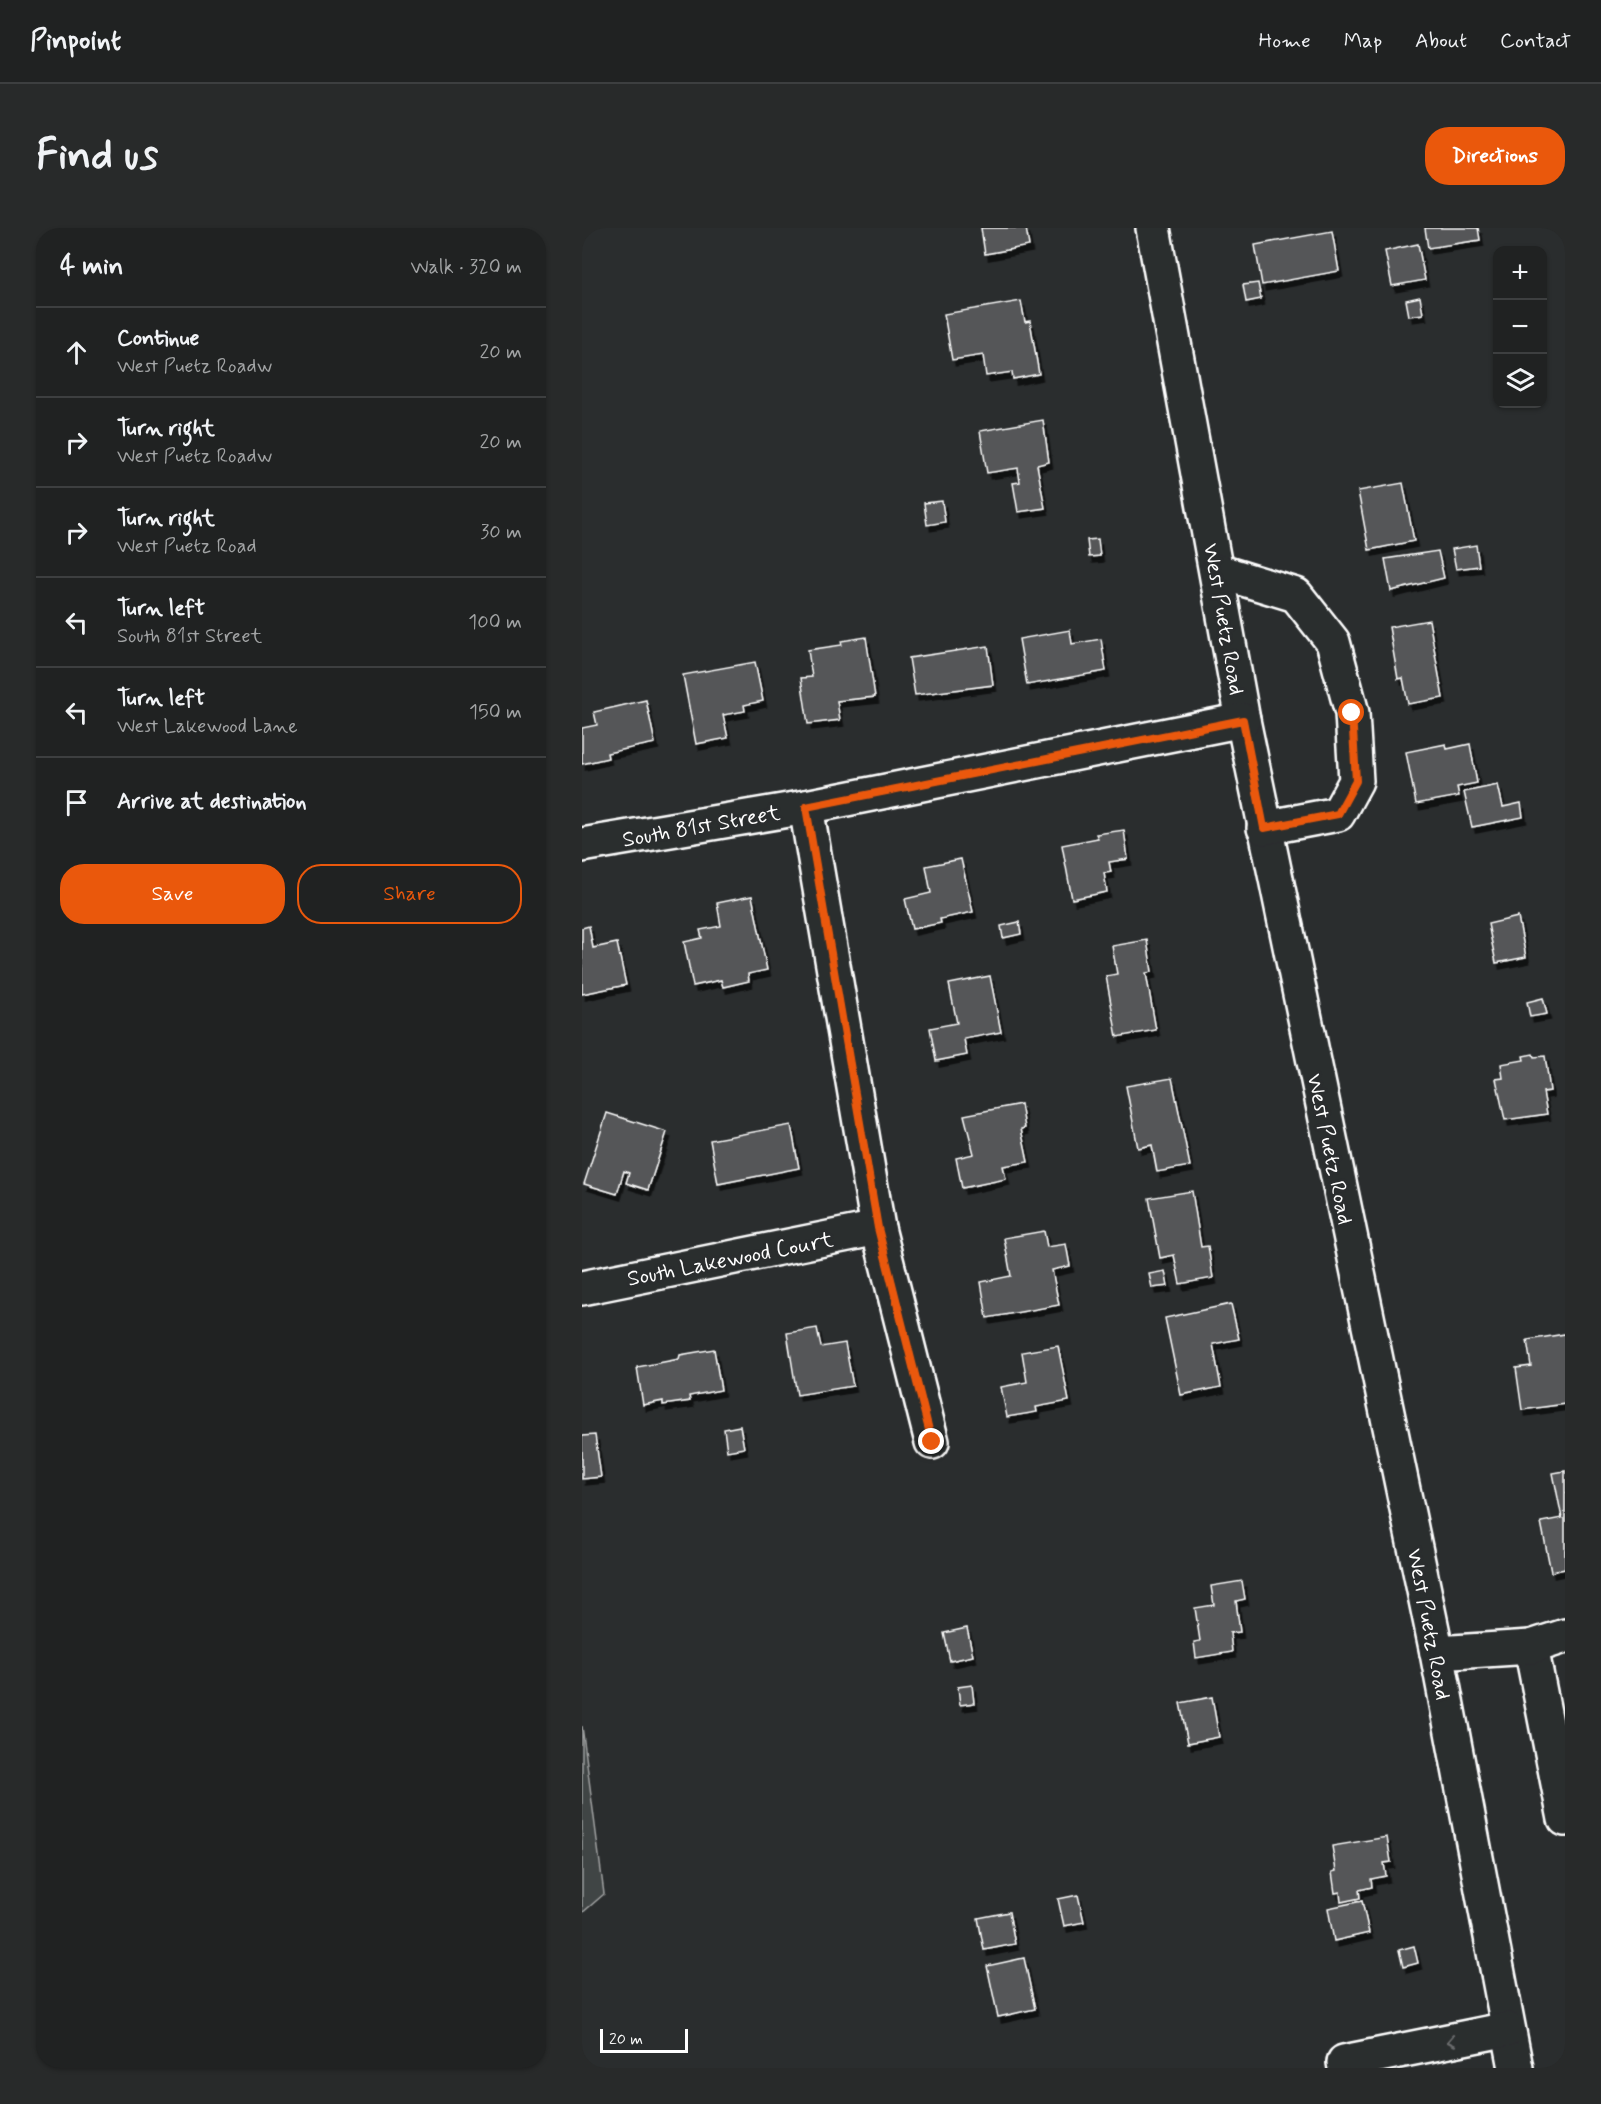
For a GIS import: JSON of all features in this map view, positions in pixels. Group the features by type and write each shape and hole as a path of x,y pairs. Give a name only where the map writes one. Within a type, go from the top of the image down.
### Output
{"street":[{"name":"West Puetz Road","path":"1153,228 1264,828 1437,1653 1516,2068"},
{"path":"1217,571 1296,595 1333,642 1352,713 1356,781 1338,814 1264,828"},
{"name":"South 81st Street","path":"582,845 806,807 1243,720"},
{"path":"806,807 878,1228 932,1442"},
{"name":"South Lakewood Court","path":"582,1288 878,1228"},
{"path":"1437,1653 1531,1647 1565,1635"},
{"path":"1531,1647 1565,1819"},
{"path":"1345,2068 1344,2062 1508,2029"}],"shaded area":[{"path":"582,1726 604,1894 582,1913"}],"building":[{"path":"981,228 1026,228 1029,246 985,254"},
{"path":"1425,228 1478,228 1480,240 1428,248"},
{"path":"1332,231 1339,271 1262,285 1255,245"},
{"path":"1418,244 1425,280 1392,286 1385,251"},
{"path":"1258,283 1261,299 1246,302 1243,285"},
{"path":"1420,297 1423,314 1409,316 1406,300"},
{"path":"1021,301 1025,322 1030,321 1039,374 1013,379 1012,372 986,376 983,355 952,360 944,314"},
{"path":"1043,420 1049,462 1037,465 1045,508 1018,512 1013,483 1020,482 1018,468 987,473 980,431"},
{"path":"1403,483 1414,541 1369,550 1358,491"},
{"path":"942,501 945,522 927,525 924,503"},
{"path":"1098,539 1100,556 1089,557 1087,540"},
{"path":"1476,545 1479,566 1456,569 1452,549"},
{"path":"1438,551 1444,578 1391,591 1385,559"},
{"path":"1429,620 1443,698 1408,704 1403,678 1398,679 1389,627"},
{"path":"1070,630 1072,644 1101,639 1106,671 1027,685 1019,639"},
{"path":"866,637 875,697 837,701 840,720 808,724 801,678 812,677 808,650 842,645 841,641"},
{"path":"988,646 993,685 915,695 909,658"},
{"path":"755,662 763,701 744,705 745,711 723,715 728,738 696,744 683,675"},
{"path":"646,700 655,743 607,753 608,758 582,764 582,728 597,725 594,712"},
{"path":"1446,744 1447,749 1470,744 1477,783 1457,787 1459,796 1416,804 1406,752"},
{"path":"1498,785 1503,807 1521,803 1523,817 1472,827 1464,792"},
{"path":"1124,830 1128,859 1109,862 1111,872 1104,873 1107,892 1072,899 1062,845 1098,838 1096,834"},
{"path":"961,859 973,912 940,919 941,923 912,929 905,899 931,893 926,866"},
{"path":"752,896 767,970 748,974 749,981 723,987 721,980 693,986 684,942 702,938 700,930 721,926 717,903"},
{"path":"1518,917 1526,957 1496,963 1488,924"},
{"path":"1019,922 1021,934 1003,938 1001,926"},
{"path":"589,926 593,948 617,943 626,985 582,994 582,928"},
{"path":"1147,940 1152,972 1146,973 1156,1030 1117,1037 1106,976 1117,974 1112,946"},
{"path":"990,976 1001,1032 964,1039 967,1055 936,1061 930,1028 957,1023 949,984"},
{"path":"1543,998 1547,1014 1530,1017 1527,1002"},
{"path":"1533,1054 1534,1057 1545,1056 1550,1091 1543,1092 1547,1114 1505,1120 1496,1079 1503,1078 1501,1064 1524,1060 1523,1056"},
{"path":"1172,1078 1190,1166 1157,1172 1152,1145 1138,1148 1126,1086"},
{"path":"1021,1104 1025,1128 1021,1129 1028,1162 1003,1166 1006,1179 962,1188 956,1158 974,1154 964,1115"},
{"path":"607,1113 667,1132 648,1190 626,1183 629,1173 624,1171 617,1194 584,1184"},
{"path":"791,1125 799,1168 718,1184 710,1140"},
{"path":"1192,1191 1201,1247 1208,1246 1213,1278 1180,1284 1174,1255 1160,1258 1149,1198"},
{"path":"1044,1231 1047,1247 1066,1244 1070,1266 1052,1270 1059,1305 987,1318 981,1282 1011,1276 1004,1238"},
{"path":"1165,1271 1168,1286 1152,1288 1149,1274"},
{"path":"1231,1304 1239,1339 1213,1344 1221,1387 1181,1395 1165,1318"},
{"path":"817,1328 821,1347 845,1343 853,1386 797,1395 787,1333"},
{"path":"1565,1334 1565,1404 1522,1410 1516,1368 1531,1366 1527,1340"},
{"path":"1058,1346 1069,1401 1036,1407 1037,1412 1007,1417 1001,1387 1027,1382 1022,1352"},
{"path":"714,1349 721,1390 689,1396 690,1401 663,1405 663,1401 643,1405 637,1367 679,1359 680,1355"},
{"path":"740,1426 744,1448 727,1451 724,1429"},
{"path":"595,1435 601,1477 582,1479 582,1436"},
{"path":"1565,1471 1565,1569 1551,1572 1541,1522 1562,1518 1553,1473"},
{"path":"1242,1581 1245,1599 1236,1601 1240,1632 1230,1633 1232,1652 1196,1658 1194,1642 1200,1641 1195,1608 1214,1605 1211,1586"},
{"path":"967,1628 973,1656 950,1661 944,1633"},
{"path":"972,1685 974,1703 960,1705 958,1687"},
{"path":"1212,1697 1219,1737 1188,1743 1180,1703"},
{"path":"1387,1837 1391,1862 1384,1863 1386,1876 1371,1879 1372,1887 1359,1890 1360,1898 1341,1902 1340,1892 1335,1893 1332,1872 1336,1871 1332,1846"},
{"path":"1078,1895 1084,1922 1064,1926 1058,1899"},
{"path":"1362,1901 1369,1933 1334,1941 1328,1908"},
{"path":"1009,1912 1015,1944 984,1950 978,1918"},
{"path":"1414,1946 1418,1963 1403,1967 1399,1950"},
{"path":"1024,1958 1035,2009 998,2017 987,1966"}],"route":[{"path":"932,1442 878,1228 806,807 1243,720 1264,828 1338,814 1356,781 1352,713"}]}
